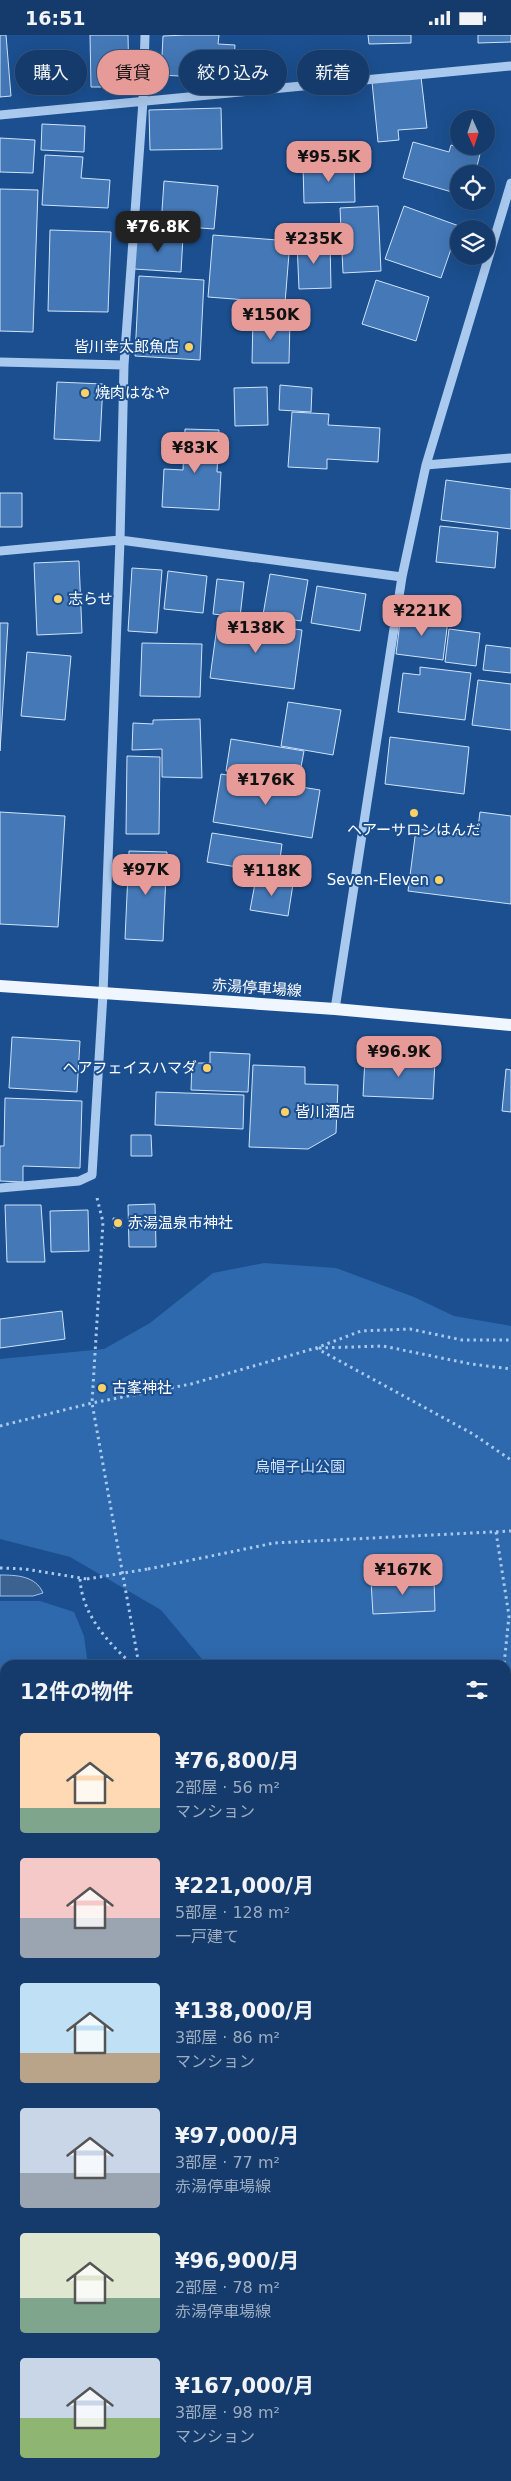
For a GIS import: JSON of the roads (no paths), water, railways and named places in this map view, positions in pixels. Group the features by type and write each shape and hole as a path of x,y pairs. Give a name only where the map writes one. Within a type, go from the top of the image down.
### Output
{"main road":[{"name":"赤湯停車場線","path":"0,987 334,1009 511,1025"}],"street":[{"path":"0,1188 79,1181 92,1175 103,994 120,540 124,365 144,101 145,35"},
{"path":"0,115 511,66"},
{"path":"334,1009 402,577 426,465 511,183"},
{"path":"0,362 124,365"},
{"path":"426,465 511,458"},
{"path":"0,551 120,540 402,577"}],"place":[{"name":"皆川幸太郎魚店","path":"189,347"},
{"name":"焼肉はなや","path":"85,393"},
{"name":"志らせ","path":"58,599"},
{"name":"ヘアーサロンはんだ","path":"414,813"},
{"name":"Seven-Eleven","path":"439,880"},
{"name":"ヘアフェイスハマダ","path":"207,1068"},
{"name":"皆川酒店","path":"285,1112"},
{"name":"赤湯温泉市神社","path":"118,1223"},
{"name":"古峯神社","path":"102,1388"}],"park label":[{"name":"烏帽子山公園","path":"300,1467"}]}
